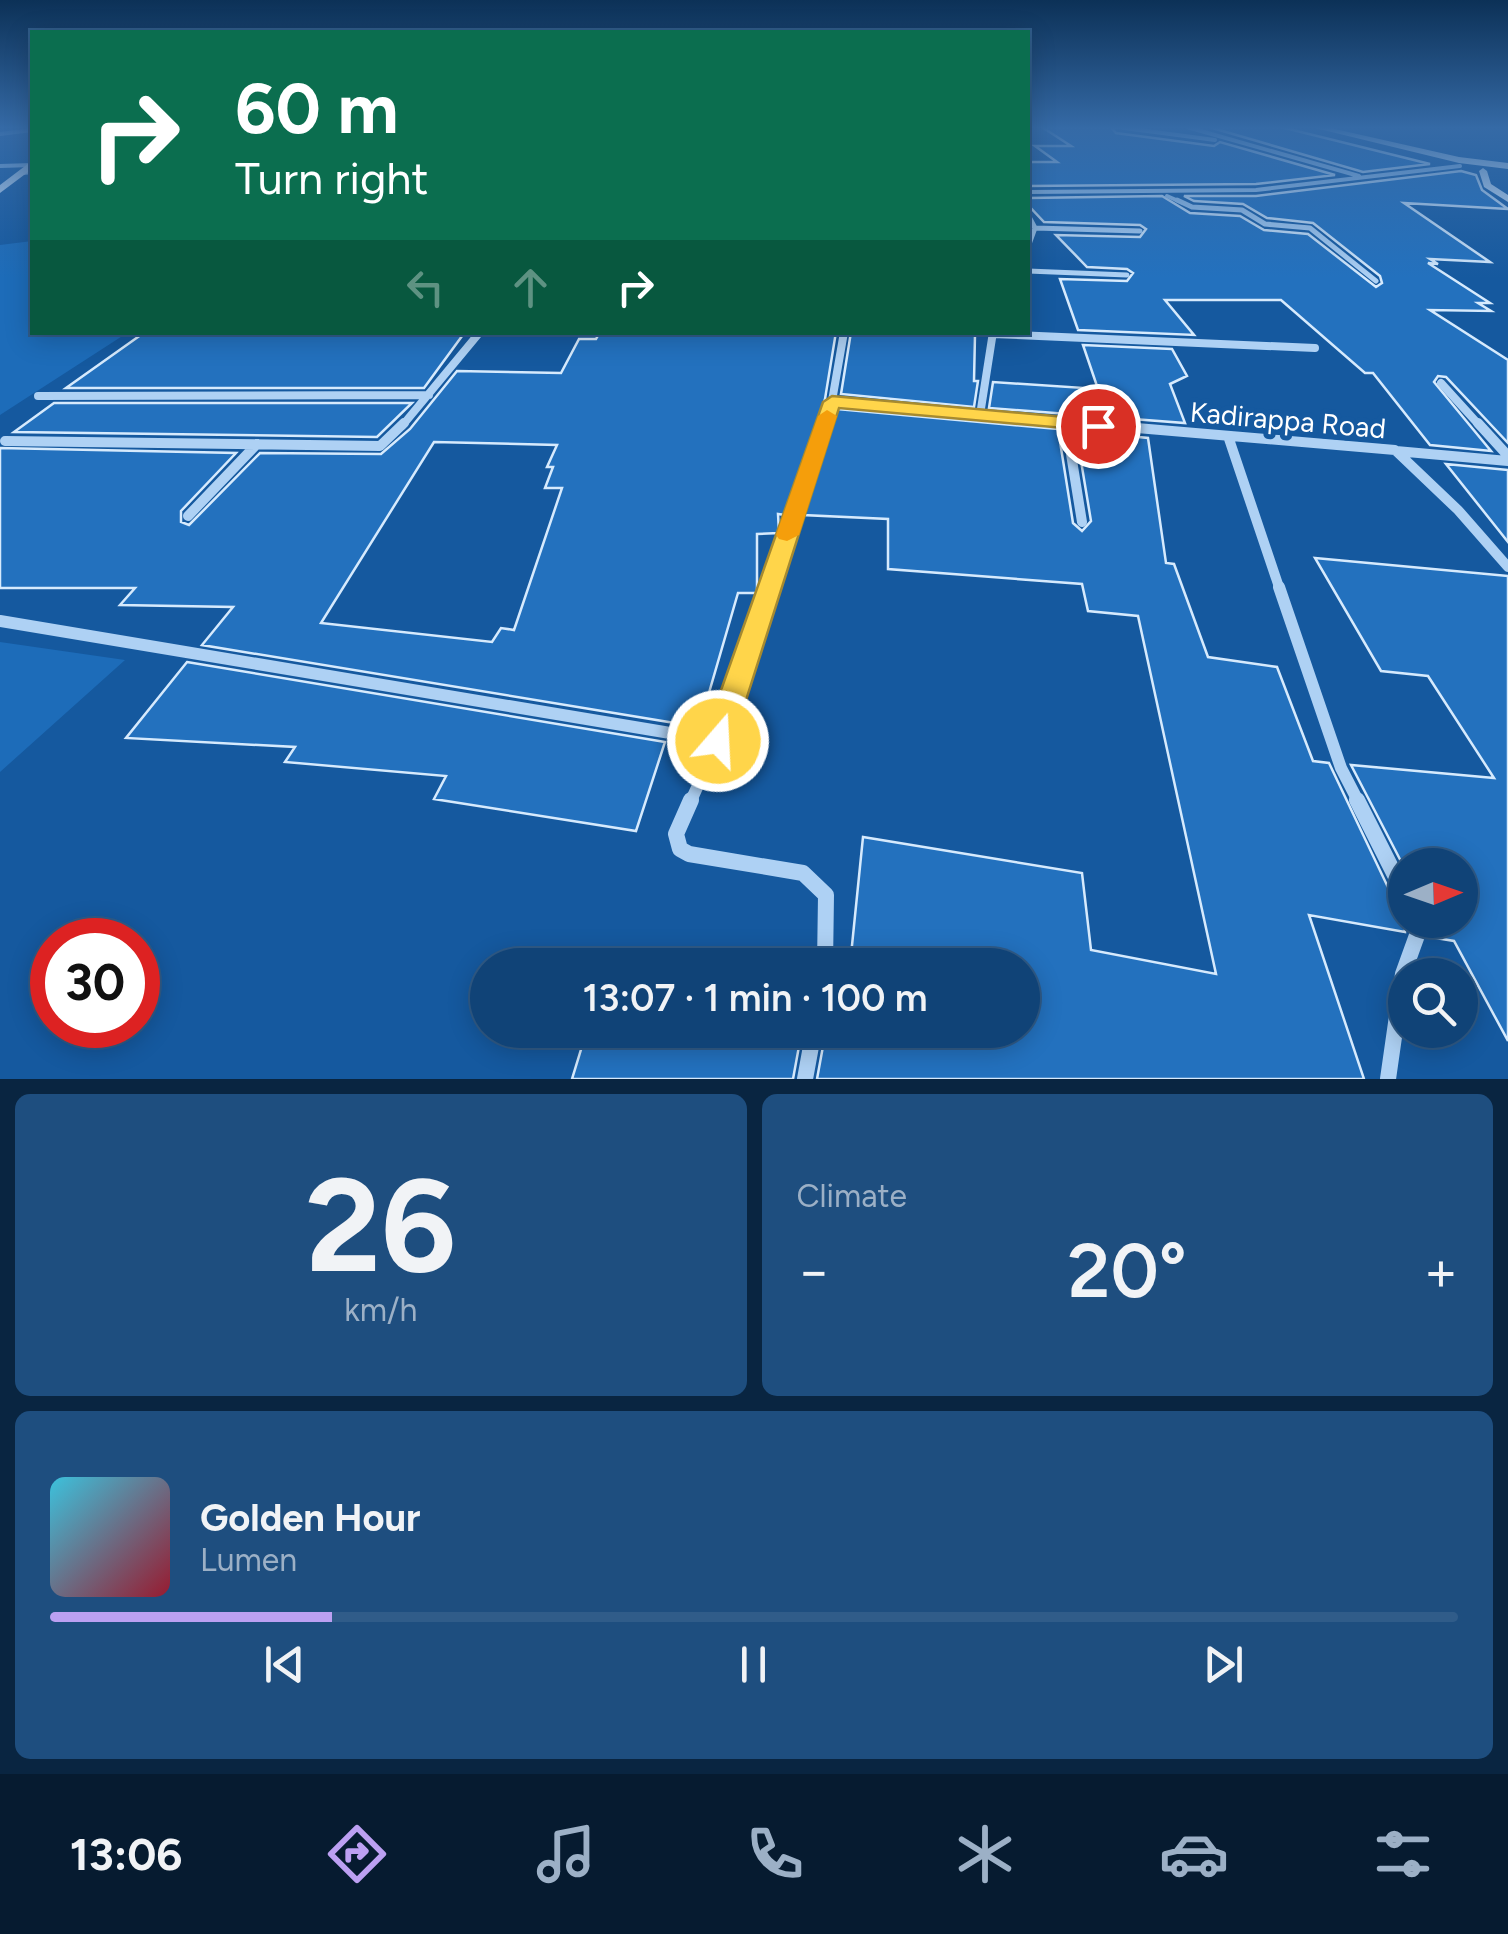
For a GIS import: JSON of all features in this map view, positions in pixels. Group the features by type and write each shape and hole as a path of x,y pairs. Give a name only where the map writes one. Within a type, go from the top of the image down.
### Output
{"street":[{"path":"1360,177 1366,179"},
{"path":"1030,192 1268,190 1376,177"},
{"path":"1485,177 1487,185 1508,199"},
{"path":"1161,193 1192,207 1242,210 1265,224 1310,228 1376,281"},
{"path":"1030,219 1035,228 1030,241"},
{"path":"1035,228 1140,232"},
{"path":"1030,271 1127,275"},
{"path":"5,441 380,446 429,395 478,335"},
{"path":"825,948 826,896 803,872 688,854 680,849 676,834 718,741 832,402 843,335"},
{"path":"980,416 993,335"},
{"path":"1016,335 1315,348"},
{"path":"1441,383 1508,458"},
{"path":"38,396 429,395"},
{"name":"Kadirappa Road","path":"832,402 1394,450 1458,510 1508,567"},
{"path":"1066,423 1082,522"},
{"path":"1228,436 1342,768 1388,861"},
{"path":"188,516 257,444"},
{"path":"1394,450 1508,458"},
{"path":"0,620 718,741"},
{"path":"1388,1079 1403,974 1416,938"},
{"path":"805,1079 811,1048"}],"shaded area":[{"path":"30,241 30,335 124,335 0,415 0,245"},
{"path":"0,642 125,660 0,772"}],"building":[{"path":"1030,177 1314,177 1256,184 1030,186"},
{"path":"1409,177 1477,177 1482,190 1508,209 1404,203 1490,262 1430,259 1438,264 1428,263 1490,303 1478,303 1491,311 1430,310 1508,360 1508,443 1446,377 1438,376 1434,382 1491,451 1430,445 1373,373 1365,373 1281,300 1165,300 1194,335 1078,330 1060,279 1127,281 1133,273 1127,269 1087,267 1056,235 1140,237 1146,229 1140,225 1044,222 1030,207 1030,198 1162,196 1190,213 1240,216 1264,230 1308,234 1376,287 1382,283 1380,276 1313,223 1267,218 1243,204 1194,201 1184,196 1256,196"},
{"path":"141,335 463,335 424,388 66,388"},
{"path":"598,335 836,335 825,399 785,515 778,514 779,533 757,534 757,593 738,593 699,727 202,645 233,607 120,605 135,588 0,588 0,448 236,453 181,511 181,522 189,525 260,453 381,454 410,429 457,371 561,373 579,339 596,339","holes":["434,442 557,445 547,467 553,467 545,488 562,488 514,630 501,628 492,642 321,623"]},
{"path":"851,335 975,335 974,381 978,381 974,407 841,394"},
{"path":"1083,345 1172,349 1187,376 1170,384 1185,423 989,408 993,382 1098,389"},
{"path":"54,403 412,403 377,437 14,432"},
{"path":"837,409 1058,429 1073,523 1082,531 1091,521 1076,431 1148,438 1166,563 1174,564 1208,657 1277,667 1313,761 1329,763 1388,887 1388,929 1309,915 1364,1079 817,1079 823,1048 1040,1048 1040,948 852,948 863,837 1082,873 1091,950 1216,974 1138,616 1088,611 1082,584 888,569 888,519 803,515"},
{"path":"1446,464 1508,470 1508,542"},
{"path":"1315,558 1508,576 1508,1041 1478,985 1478,958 1463,958 1454,941 1435,938 1478,938 1478,848 1394,848 1351,765 1494,778 1428,676 1381,671"},
{"path":"187,662 665,742 636,831 434,799 446,776 285,762 295,747 126,738"},
{"path":"581,1048 799,1048 793,1079 572,1079"}],"slow traffic":[{"path":"787,535 827,416"}],"route":[{"path":"718,741 832,402 1098,426"}]}
